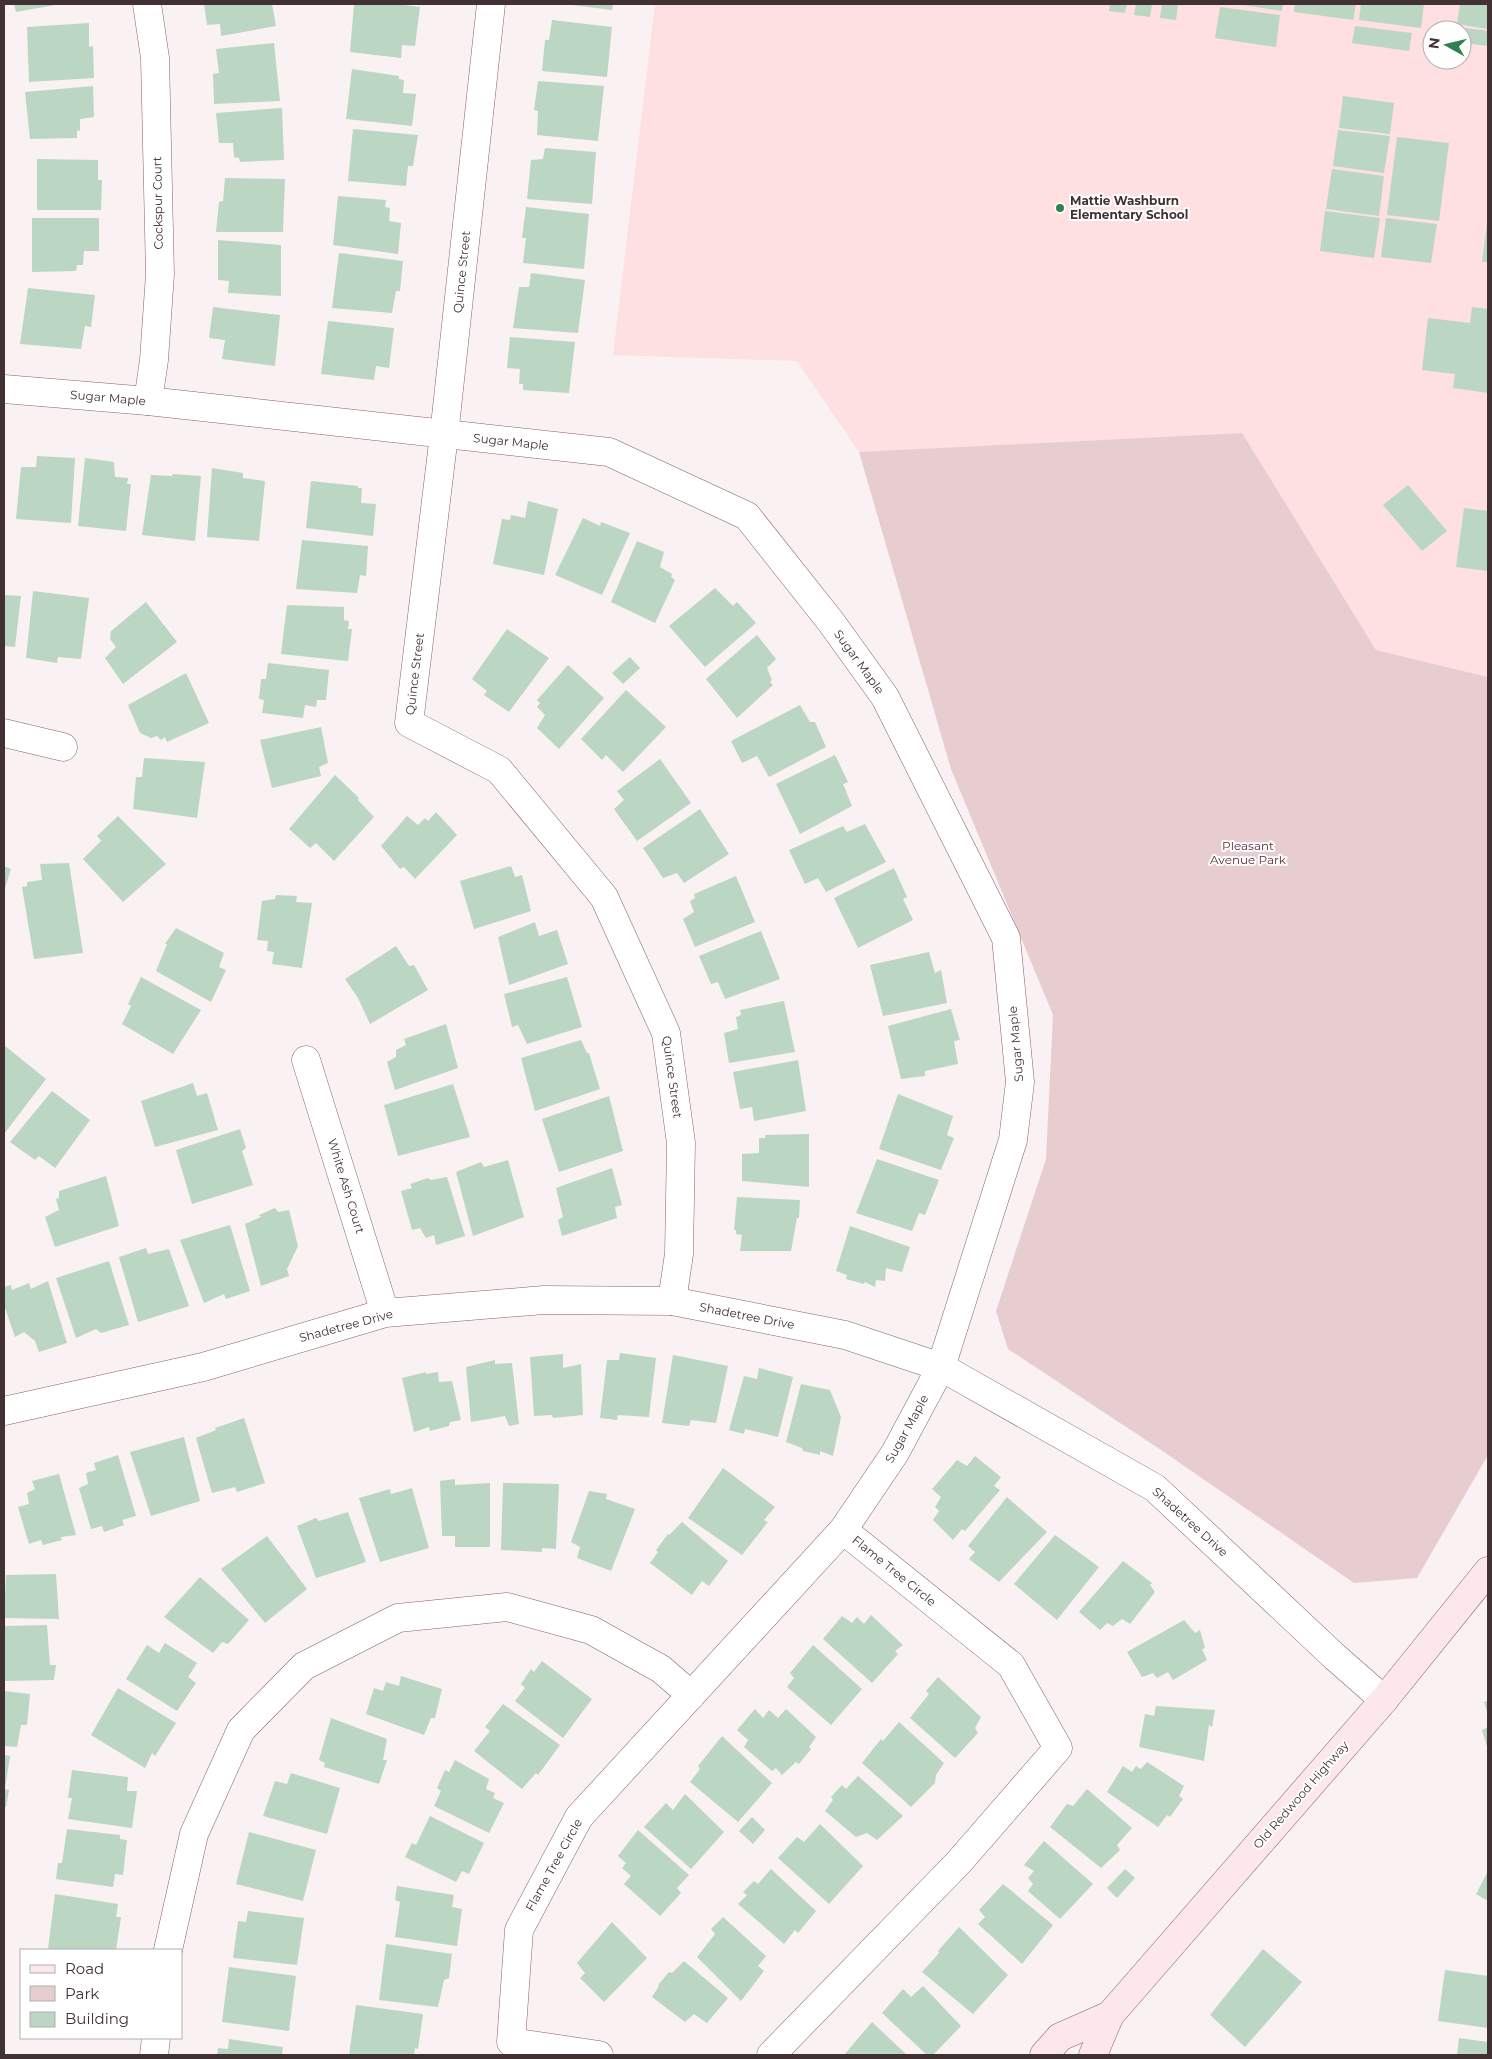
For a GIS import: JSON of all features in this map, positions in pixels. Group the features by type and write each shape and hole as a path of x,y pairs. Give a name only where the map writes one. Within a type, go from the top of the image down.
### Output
{"main road":[{"name":"Old Redwood Highway","path":"1093,2055 1110,2015 1384,1700 1488,1571"},
{"name":"Old Redwood Highway","path":"1044,2055 1060,2037 1110,2015"}],"street":[{"name":"Cockspur Court","path":"147,4 155,58 160,274 154,360 148,402"},
{"name":"Quince Street","path":"491,4 444,435 409,723 499,770 604,897 613,915 666,1033 681,1143 679,1254 672,1301"},
{"name":"Sugar Maple","path":"4,388 609,452 747,516 831,622 884,697 1006,938 1020,1082 1013,1140 941,1367 896,1453 843,1530"},
{"path":"4,733 62,747"},
{"name":"White Ash Court","path":"306,1060 385,1313"},
{"name":"Shadetree Drive","path":"4,1411 203,1367 385,1313 544,1300 672,1301 845,1335 941,1367 1155,1488 1335,1657 1384,1700"},
{"name":"Flame Tree Circle","path":"600,2055 511,2042 519,1930 579,1817 843,1530 1011,1665 1058,1748 959,1862 771,2055"},
{"path":"168,1949 194,1834 241,1730 304,1666 398,1618 507,1607 591,1630 661,1669 691,1695"},
{"path":"154,2055 156,2039"}],"shaded area":[{"name":"Mattie Washburn Elementary School","path":"655,4 1488,4 1488,677 1376,650 1241,433 859,452 797,361 613,355"}],"green space":[{"name":"Pleasant Avenue Park","path":"1242,433 1376,650 1488,677 1488,1455 1417,1578 1354,1583 1164,1452 1008,1349 996,1311 1046,1159 1053,1015 951,769 859,452"}],"building":[{"path":"14,4 55,4 55,5 16,12"},
{"path":"204,4 272,4 276,26 221,36 220,24 207,25"},
{"path":"354,4 397,4 420,7 415,46 402,45 401,58 350,52"},
{"path":"564,4 613,4 612,10"},
{"path":"1110,4 1127,4 1125,13 1109,11"},
{"path":"1136,4 1152,4 1150,17 1134,15"},
{"path":"1162,4 1178,4 1176,20 1160,18"},
{"path":"1237,4 1283,4 1282,11"},
{"path":"1295,4 1356,4 1353,20 1294,12"},
{"path":"1361,4 1424,4 1421,28 1359,20"},
{"path":"1460,4 1488,4 1488,29 1472,26 1472,20 1458,20"},
{"path":"1220,7 1280,15 1276,47 1215,38"},
{"path":"552,20 612,27 607,77 542,71 545,40 549,40"},
{"path":"89,23 89,47 93,46 94,78 29,82 27,27"},
{"path":"1355,26 1412,33 1409,51 1352,43"},
{"path":"1472,29 1488,31 1488,46 1472,44"},
{"path":"274,43 280,101 214,104 213,74 219,73 216,49"},
{"path":"352,69 399,76 399,79 404,80 403,93 416,94 412,126 346,119"},
{"path":"538,81 604,86 598,141 537,135 538,111 534,110"},
{"path":"93,86 94,117 80,119 80,131 77,130 77,138 30,139 25,92"},
{"path":"1343,96 1394,103 1390,134 1339,128"},
{"path":"282,108 284,160 240,162 239,158 234,157 233,143 219,143 216,113"},
{"path":"353,129 418,135 413,166 408,166 406,186 348,181"},
{"path":"1338,130 1390,136 1384,173 1333,166"},
{"path":"1397,137 1449,143 1439,221 1387,215"},
{"path":"545,148 596,152 592,204 527,199 531,160 543,159"},
{"path":"37,159 98,160 98,180 102,180 101,210 37,210"},
{"path":"1332,169 1384,176 1379,216 1326,209"},
{"path":"225,178 285,179 283,232 216,232 219,202 223,201"},
{"path":"338,196 386,200 385,207 390,208 389,221 401,223 398,254 333,245"},
{"path":"526,207 589,214 584,269 523,263 526,238 522,238"},
{"path":"1325,211 1380,218 1374,258 1320,251"},
{"path":"32,218 99,218 99,251 84,251 83,265 77,265 76,271 32,272"},
{"path":"1386,218 1437,224 1431,263 1381,257"},
{"path":"1487,224 1488,262 1482,262"},
{"path":"218,240 281,245 281,296 228,293 229,281 218,280"},
{"path":"339,253 403,261 400,291 396,291 392,313 332,308"},
{"path":"531,273 585,280 578,333 513,328 519,287 529,287"},
{"path":"28,288 95,295 91,327 85,326 81,349 20,344"},
{"path":"213,307 280,315 275,366 222,359 225,340 209,338"},
{"path":"1472,307 1488,309 1488,393 1453,388 1455,374 1422,370 1428,318 1470,323"},
{"path":"328,321 394,328 389,368 376,366 374,380 321,374"},
{"path":"510,337 575,342 569,393 523,390 523,384 519,384 520,369 507,368"},
{"path":"37,456 75,458 71,523 16,519 21,467 36,467"},
{"path":"85,458 114,462 115,477 128,478 127,484 131,484 126,531 78,526"},
{"path":"212,468 243,473 243,478 265,481 259,541 207,537"},
{"path":"173,474 201,476 195,541 142,535 151,475 172,476"},
{"path":"311,481 362,488 361,503 376,504 373,536 306,528"},
{"path":"1408,485 1447,531 1422,551 1383,505"},
{"path":"528,501 558,509 544,575 493,564 502,519 510,520 511,515 525,518"},
{"path":"1464,508 1488,511 1488,571 1456,567"},
{"path":"583,518 600,526 601,522 630,533 602,595 555,575"},
{"path":"302,540 368,546 366,576 360,575 357,593 296,589"},
{"path":"637,541 664,552 660,567 672,574 671,577 675,580 655,623 611,602"},
{"path":"715,588 733,606 737,602 756,623 705,667 669,626"},
{"path":"33,591 89,598 81,659 58,657 57,663 26,658"},
{"path":"4,595 21,596 15,647 4,646"},
{"path":"146,602 177,642 123,684 105,658 116,647 110,639 111,631"},
{"path":"287,605 344,607 344,620 349,621 348,629 352,629 348,661 281,654"},
{"path":"507,629 549,658 509,712 484,695 487,691 472,679"},
{"path":"757,635 776,659 767,668 772,680 770,682 773,685 737,718 706,679"},
{"path":"630,657 640,668 623,684 612,673"},
{"path":"268,663 329,670 326,700 317,700 316,707 305,705 303,718 262,713 264,700 259,699 261,679 266,679"},
{"path":"568,665 604,698 559,749 537,728 545,715 537,707 540,703 537,700"},
{"path":"186,673 209,723 167,742 165,737 161,740 157,736 151,738 140,733 128,705"},
{"path":"626,690 666,727 623,772 606,755 602,760 581,739"},
{"path":"800,705 810,722 815,722 826,747 769,777 757,756 742,763 731,741"},
{"path":"321,727 328,763 319,767 321,776 272,788 260,740"},
{"path":"835,755 848,782 843,784 852,806 800,834 776,784"},
{"path":"144,758 205,762 197,818 133,809 136,777 142,777"},
{"path":"660,759 691,803 637,841 614,809 624,800 617,791"},
{"path":"335,775 359,798 358,800 374,817 334,861 316,843 310,848 289,829"},
{"path":"700,809 729,854 684,883 677,873 663,878 643,848"},
{"path":"436,812 457,835 415,879 404,867 400,869 381,846 407,816 418,825 425,818 428,821"},
{"path":"118,816 166,864 123,902 83,859 101,841 97,836"},
{"path":"865,824 886,862 826,892 818,878 805,884 789,850 843,826 847,832"},
{"path":"69,863 83,953 34,959 22,887 27,886 27,882 42,880 40,864"},
{"path":"4,866 11,869 4,891"},
{"path":"511,866 515,877 522,875 531,911 474,929 460,881"},
{"path":"894,868 907,897 903,899 913,920 858,948 834,898"},
{"path":"736,876 755,922 695,947 683,919 694,912 690,901 695,898 694,894"},
{"path":"276,895 297,896 296,902 312,903 302,968 272,964 274,952 267,951 268,941 257,940 262,901 275,899"},
{"path":"535,922 539,936 557,930 568,964 509,985 498,937"},
{"path":"176,928 224,953 219,967 226,970 211,1002 156,971 167,944 165,944"},
{"path":"761,931 780,979 725,999 718,982 711,984 699,956"},
{"path":"396,946 409,966 414,965 428,990 370,1024 358,998 345,979"},
{"path":"929,952 935,973 941,970 947,1003 883,1016 870,965"},
{"path":"141,977 201,1010 173,1054 122,1024 131,1006 128,1004"},
{"path":"567,977 582,1027 527,1044 518,1025 512,1027 504,994"},
{"path":"784,1001 795,1052 729,1063 724,1033 738,1029 736,1017 741,1015 740,1010"},
{"path":"951,1009 960,1040 954,1041 958,1064 925,1071 925,1076 901,1079 888,1026"},
{"path":"446,1024 458,1068 395,1090 387,1062 396,1057 396,1050 406,1045 404,1039"},
{"path":"581,1040 587,1053 589,1053 600,1089 535,1111 521,1058"},
{"path":"4,1047 46,1079 4,1134"},
{"path":"798,1060 806,1111 754,1121 752,1107 740,1109 733,1072"},
{"path":"193,1083 197,1096 207,1093 218,1130 155,1147 141,1101"},
{"path":"453,1084 470,1137 398,1156 384,1105"},
{"path":"52,1091 90,1120 55,1168 39,1156 35,1160 10,1142"},
{"path":"898,1094 953,1116 947,1135 954,1138 941,1170 879,1149"},
{"path":"609,1096 623,1151 559,1172 542,1119"},
{"path":"240,1129 246,1148 242,1151 253,1185 192,1204 176,1150"},
{"path":"809,1134 809,1187 742,1181 742,1154 759,1153 759,1138 765,1138 765,1135"},
{"path":"877,1159 939,1180 925,1215 919,1213 912,1231 856,1213"},
{"path":"508,1160 524,1217 473,1236 456,1172 481,1162 484,1167"},
{"path":"612,1168 622,1205 615,1207 617,1218 562,1236 558,1220 563,1217 556,1188"},
{"path":"106,1176 119,1226 55,1247 45,1217 59,1210 56,1199 59,1198 59,1191"},
{"path":"447,1177 465,1236 436,1245 434,1235 426,1238 420,1228 412,1230 401,1191 412,1188 410,1184 428,1178 431,1180"},
{"path":"737,1197 800,1200 799,1218 797,1218 791,1251 740,1251 742,1235 736,1234 736,1230 734,1230"},
{"path":"275,1208 278,1212 289,1210 298,1246 287,1269 289,1276 261,1286 245,1224"},
{"path":"230,1225 250,1291 226,1299 224,1294 204,1303 180,1240"},
{"path":"850,1226 910,1247 902,1272 886,1268 885,1281 876,1280 875,1287 865,1282 864,1284 846,1279 847,1275 836,1271"},
{"path":"146,1248 148,1254 169,1249 189,1306 138,1322 119,1257"},
{"path":"109,1261 129,1325 101,1333 96,1329 76,1338 56,1278"},
{"path":"48,1281 67,1343 39,1352 35,1341 24,1332 15,1337 4,1305 4,1287 11,1285 12,1290 29,1283 31,1289"},
{"path":"620,1353 656,1358 649,1417 618,1415 617,1420 600,1418 607,1360 619,1360"},
{"path":"563,1354 563,1368 581,1364 583,1415 553,1418 552,1415 534,1416 530,1357"},
{"path":"673,1355 728,1366 716,1423 691,1420 689,1426 662,1423"},
{"path":"495,1360 495,1364 512,1363 519,1424 509,1426 505,1416 471,1422 466,1367"},
{"path":"759,1368 793,1377 778,1437 745,1429 744,1434 729,1430 744,1376 757,1379"},
{"path":"426,1372 426,1374 438,1372 439,1382 452,1381 461,1420 450,1422 449,1426 430,1431 429,1427 414,1432 402,1378"},
{"path":"801,1384 830,1390 841,1417 833,1456 820,1451 820,1455 803,1451 802,1448 786,1442"},
{"path":"244,1418 265,1483 237,1492 235,1487 212,1493 196,1438 216,1430 215,1428"},
{"path":"184,1437 200,1501 151,1516 130,1452"},
{"path":"118,1455 136,1516 122,1520 124,1525 104,1532 102,1526 91,1529 79,1488 88,1484 86,1473 96,1470 94,1463"},
{"path":"975,1456 1001,1477 994,1486 1000,1490 965,1531 962,1529 953,1540 933,1520 939,1511 935,1507 941,1497 932,1489 957,1460 967,1466"},
{"path":"723,1468 775,1507 764,1520 768,1522 742,1555 688,1518"},
{"path":"59,1474 76,1535 61,1537 62,1540 43,1545 41,1540 29,1544 18,1507 29,1504 27,1493 35,1489 32,1481"},
{"path":"455,1479 455,1485 490,1483 490,1547 455,1547 455,1536 442,1536 440,1481"},
{"path":"503,1483 559,1484 556,1549 542,1548 542,1552 501,1550"},
{"path":"412,1488 429,1548 380,1562 359,1498 390,1489 391,1494"},
{"path":"589,1491 607,1494 606,1499 635,1509 611,1571 577,1558 580,1547 571,1542"},
{"path":"1007,1497 1047,1532 999,1582 969,1559 975,1552 968,1546"},
{"path":"348,1512 366,1562 316,1578 297,1526 316,1518 319,1521"},
{"path":"682,1522 728,1561 709,1586 702,1581 692,1595 650,1563 658,1552 656,1550 668,1534"},
{"path":"1055,1535 1099,1567 1057,1620 1014,1584"},
{"path":"267,1536 307,1589 265,1623 221,1569"},
{"path":"1123,1561 1152,1583 1150,1585 1155,1592 1130,1624 1122,1619 1113,1626 1107,1623 1100,1630 1079,1612"},
{"path":"56,1574 59,1619 4,1618 6,1575"},
{"path":"200,1577 249,1620 228,1644 222,1642 213,1653 164,1617"},
{"path":"871,1615 903,1645 895,1651 898,1654 872,1683 823,1639 842,1616 852,1623 857,1617 864,1624"},
{"path":"1184,1620 1195,1633 1200,1630 1205,1648 1202,1649 1207,1660 1173,1680 1168,1672 1157,1678 1153,1673 1142,1677 1127,1652"},
{"path":"47,1625 50,1665 56,1665 54,1680 4,1681 4,1626"},
{"path":"165,1643 197,1663 188,1677 196,1683 177,1711 126,1679 147,1645 159,1653"},
{"path":"813,1645 862,1689 831,1725 787,1687 794,1678 790,1673"},
{"path":"542,1661 592,1699 563,1738 515,1701 525,1688 521,1684 531,1669 534,1672"},
{"path":"401,1676 442,1689 435,1718 431,1718 424,1735 366,1714 374,1688 383,1691 386,1682 399,1686"},
{"path":"938,1677 981,1717 975,1728 978,1733 955,1758 910,1718 929,1694 926,1691"},
{"path":"118,1688 176,1723 155,1756 152,1753 145,1768 91,1735"},
{"path":"4,1691 30,1694 27,1725 21,1725 17,1747 4,1746"},
{"path":"1488,1701 1488,1714 1484,1702"},
{"path":"503,1704 560,1745 538,1775 536,1773 522,1789 474,1751 490,1731 485,1727"},
{"path":"1156,1706 1215,1710 1212,1727 1209,1725 1204,1761 1139,1747 1145,1714 1154,1716"},
{"path":"755,1709 763,1718 769,1710 778,1718 786,1709 816,1737 809,1747 811,1749 799,1764 796,1762 782,1775 776,1768 772,1771 744,1747 748,1740 737,1730"},
{"path":"331,1718 387,1739 383,1760 387,1760 379,1784 324,1767 325,1763 319,1760"},
{"path":"899,1722 944,1763 936,1775 935,1783 911,1807 862,1763 881,1739 883,1741"},
{"path":"1488,1727 1488,1750 1482,1730"},
{"path":"722,1736 772,1783 738,1822 690,1782 700,1769 698,1766"},
{"path":"4,1755 10,1756 5,1789 9,1790 6,1807 4,1807"},
{"path":"455,1760 489,1779 486,1789 495,1793 493,1798 504,1803 489,1833 434,1806 441,1791 437,1788 445,1770 449,1772"},
{"path":"1147,1762 1184,1786 1179,1796 1183,1799 1170,1817 1167,1815 1158,1827 1107,1792 1123,1766 1132,1772 1136,1766 1141,1769"},
{"path":"72,1770 128,1777 127,1791 137,1791 132,1828 68,1819 72,1798 68,1798"},
{"path":"291,1773 340,1788 327,1834 263,1816 275,1781 287,1784"},
{"path":"858,1776 903,1816 877,1840 867,1833 856,1837 825,1811 833,1800 831,1797 842,1785 846,1789"},
{"path":"1087,1789 1132,1828 1117,1845 1120,1850 1101,1868 1050,1827 1067,1804 1073,1806"},
{"path":"685,1794 724,1832 691,1869 644,1827 666,1803 673,1810"},
{"path":"430,1816 484,1843 469,1874 462,1871 456,1882 405,1857 412,1843 416,1845"},
{"path":"752,1817 765,1830 753,1844 739,1831"},
{"path":"820,1824 863,1866 829,1904 778,1858 797,1837 804,1842"},
{"path":"67,1829 120,1835 120,1839 127,1840 123,1875 115,1874 113,1887 56,1879 58,1863 62,1863"},
{"path":"638,1830 689,1875 677,1888 681,1893 660,1916 624,1884 631,1876 622,1868 626,1863 618,1856"},
{"path":"249,1832 316,1850 303,1901 236,1884"},
{"path":"1044,1841 1093,1884 1060,1919 1028,1891 1033,1884 1028,1878 1034,1871 1024,1865"},
{"path":"771,1869 816,1911 798,1933 795,1930 784,1944 738,1904 747,1895 743,1892 754,1881 758,1884"},
{"path":"1125,1869 1135,1878 1117,1898 1107,1888"},
{"path":"1488,1871 1488,1901 1476,1894"},
{"path":"1003,1884 1053,1925 1022,1964 978,1924 985,1917 979,1910"},
{"path":"397,1886 454,1895 452,1907 462,1909 457,1946 395,1937 400,1902 395,1900"},
{"path":"55,1894 118,1904 116,1917 121,1917 116,1949 48,1949"},
{"path":"248,1911 304,1918 297,1965 233,1958 238,1921 246,1922"},
{"path":"723,1917 766,1956 758,1966 764,1971 741,2001 697,1957 715,1934 711,1929"},
{"path":"612,1922 647,1958 604,2002 580,1978 585,1973 577,1963"},
{"path":"959,1927 1008,1975 973,2014 922,1972"},
{"path":"386,1944 452,1954 449,1978 444,1980 438,2007 379,2000"},
{"path":"1263,1949 1302,1982 1245,2047 1210,2015"},
{"path":"684,1961 728,1998 707,2023 694,2014 685,2022 652,1997 658,1985 669,1972 672,1973"},
{"path":"229,1967 296,1976 289,2031 222,2022"},
{"path":"1445,1970 1488,1976 1488,2028 1438,2021"},
{"path":"923,1986 961,2026 933,2055 927,2055 882,2013 903,1989 911,1997"},
{"path":"356,2005 423,2014 418,2049 415,2048 414,2055 349,2055"},
{"path":"872,2022 907,2055 844,2055"},
{"path":"1459,2038 1488,2042 1488,2055 1457,2055"},
{"path":"229,2039 283,2047 282,2055 217,2055 218,2048 228,2049"}],"place":[{"name":"Mattie Washburn Elementary School","path":"1060,208"}]}
